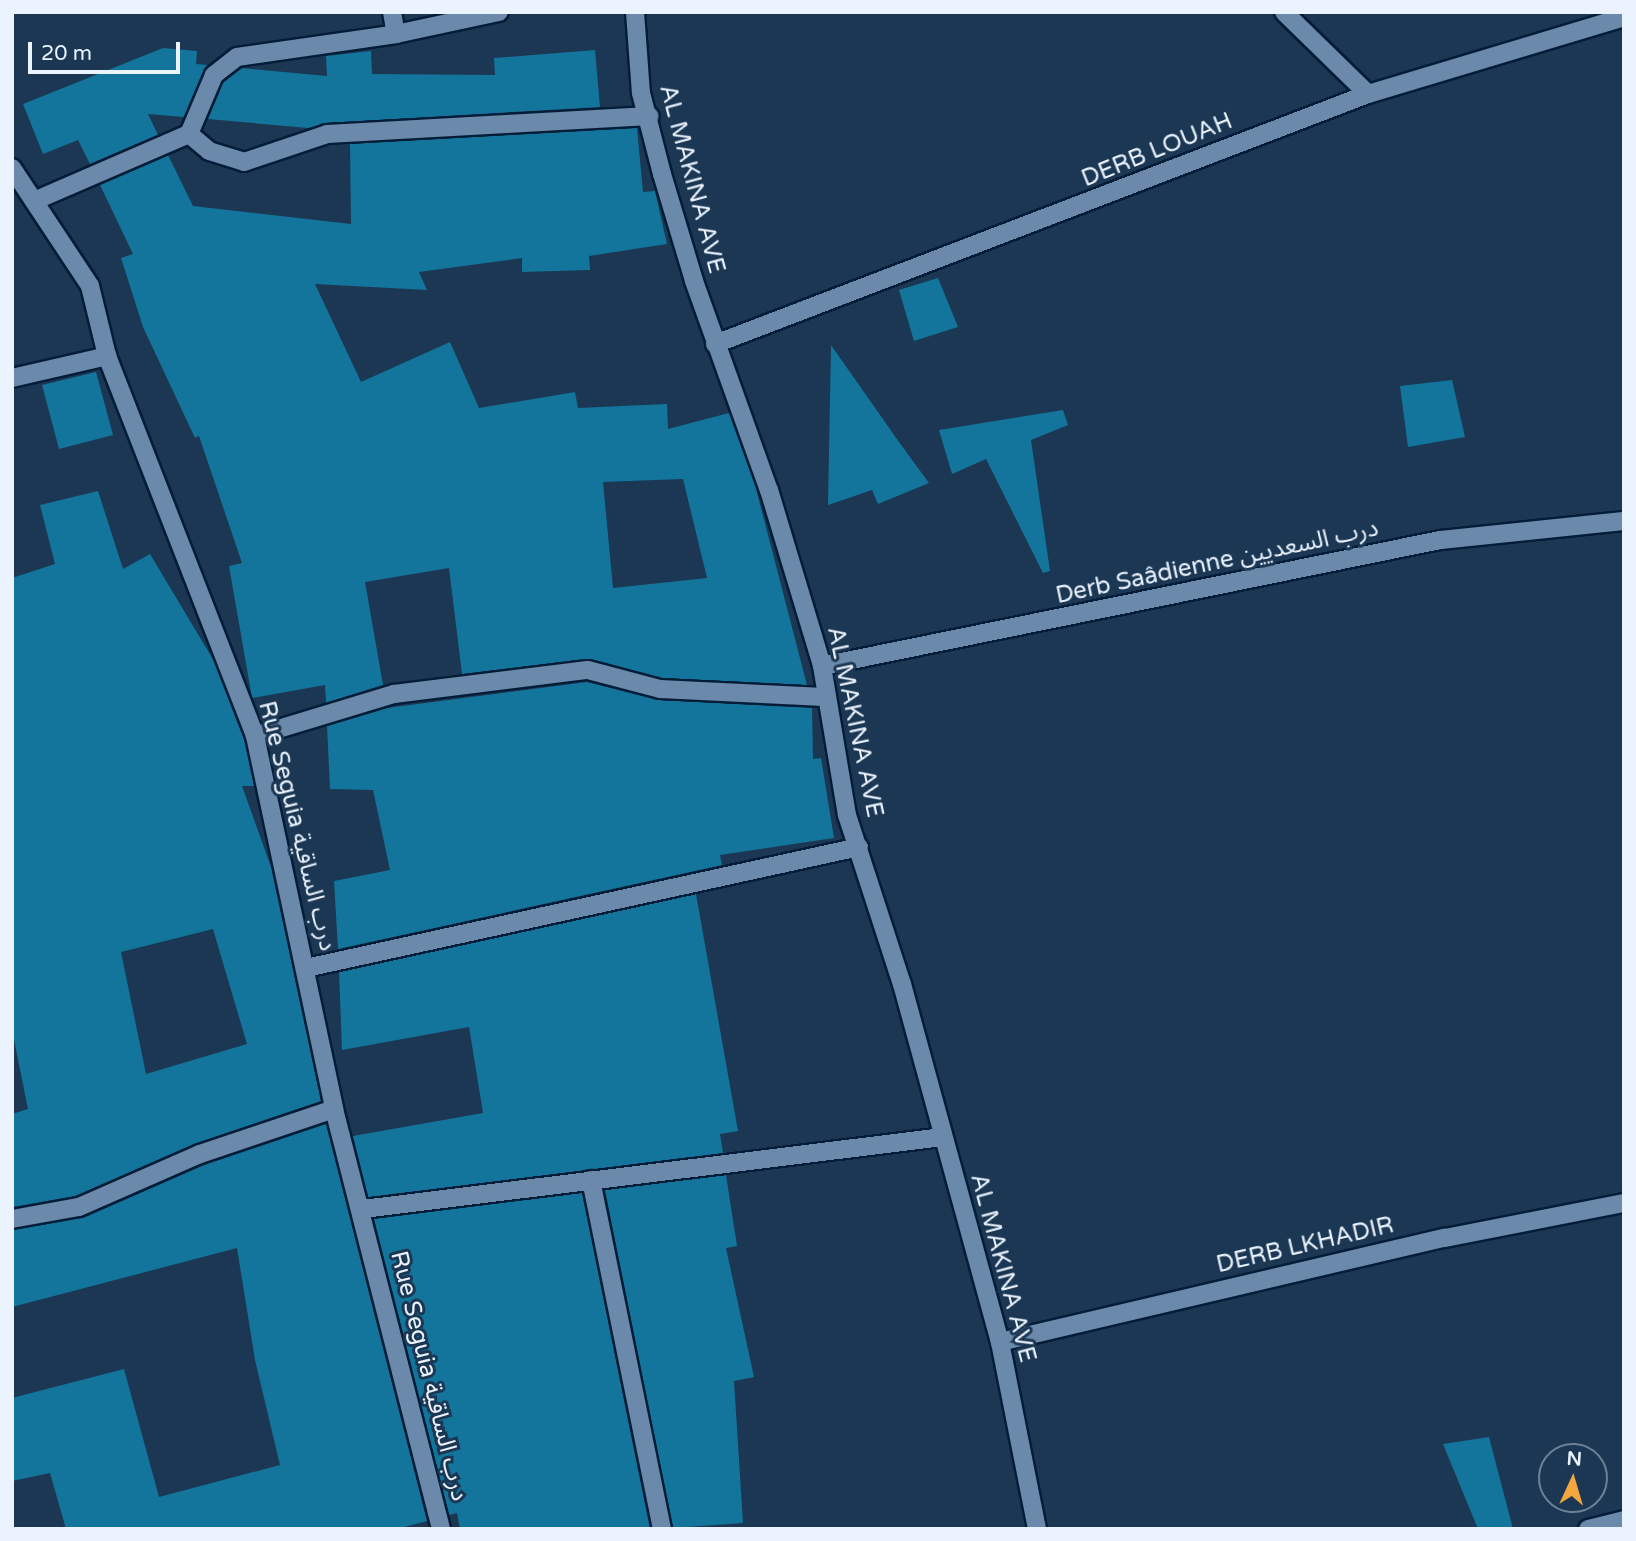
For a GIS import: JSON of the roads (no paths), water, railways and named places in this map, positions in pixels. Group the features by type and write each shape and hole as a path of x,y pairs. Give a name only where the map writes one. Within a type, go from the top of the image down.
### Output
{"street":[{"path":"392,12 396,34"},
{"path":"34,201 189,135 214,75 237,57 396,34 499,12"},
{"name":"AL MAKINA AVE","path":"635,12 641,93 715,344 769,490 822,666 824,697 836,770 1000,1342 1037,1529"},
{"path":"1284,12 1368,94"},
{"name":"DERB LOUAH","path":"715,344 1368,94 1624,17"},
{"path":"189,135 218,156 244,162 327,134 649,116"},
{"name":"Rue Seguia درب الساقية","path":"12,168 90,286 107,356 255,736 334,1109 363,1209 441,1529"},
{"path":"12,378 107,356"},
{"name":"Derb Saâdienne درب السعديين","path":"822,666 1440,540 1624,521"},
{"path":"255,736 394,694 588,670 660,689 824,697"},
{"path":"306,968 859,847"},
{"path":"12,1219 79,1207 200,1154 334,1109"},
{"path":"363,1209 943,1137"},
{"path":"591,1180 662,1529"},
{"name":"DERB LKHADIR","path":"1000,1342 1445,1237 1624,1203"},
{"path":"1588,1529 1624,1520"}]}
